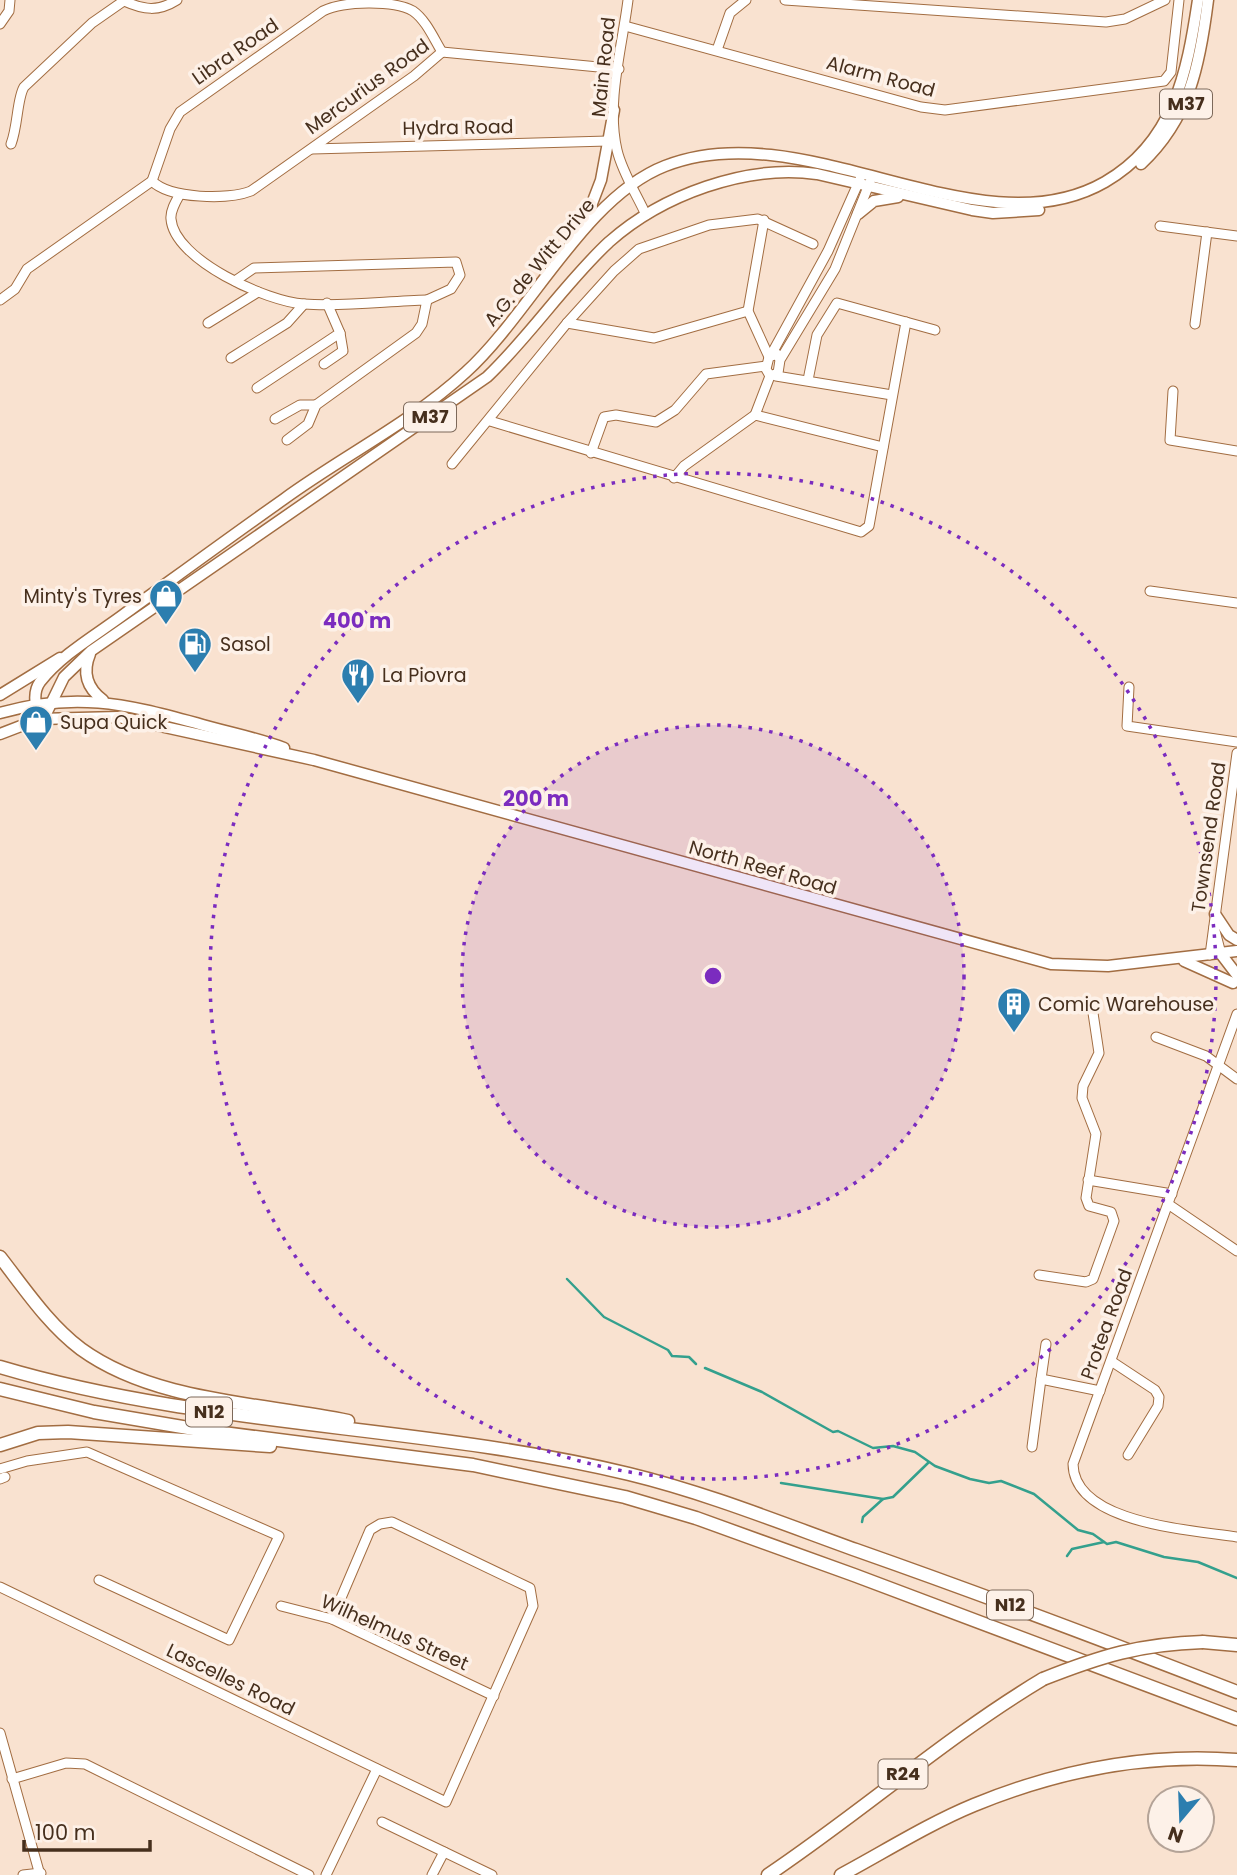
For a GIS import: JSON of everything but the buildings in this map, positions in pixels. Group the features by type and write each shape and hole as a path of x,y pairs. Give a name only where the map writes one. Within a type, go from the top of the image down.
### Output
{"highway":[{"path":"0,1257 40,1309 80,1348 109,1367 145,1382 422,1435"},
{"name":"N12","path":"0,1367 110,1395 219,1414 422,1435 592,1466 704,1496 1005,1603 1237,1692"},
{"name":"N12","path":"0,1389 120,1417 551,1479 696,1518 1237,1718"},
{"path":"0,1445 38,1433 68,1432 382,1453"},
{"name":"R24","path":"768,1875 815,1843 917,1764 1000,1705 1043,1679 1121,1651 1157,1643 1203,1642 1237,1645"},
{"path":"841,1875 971,1806 1024,1786 1146,1761 1237,1760"}],"main road":[{"name":"A.G. de Witt Drive","path":"42,718 64,677 91,651 306,499 487,377 511,354 602,250 646,215 713,185 760,175 807,173 1029,204 1061,200 1098,186 1132,164 1164,127 1183,82 1198,0"},
{"name":"A.G. de Witt Drive","path":"36,703 39,684 75,650 298,488 419,408 483,356 575,242 615,198 633,184 671,164 724,152 776,155 925,199 993,213 1032,211 1085,199 1122,180 1154,152 1186,104 1198,70 1208,0"},
{"path":"575,242 597,193 614,110"},
{"path":"858,214 883,197 925,199"},
{"path":"419,408 428,419"},
{"path":"391,427 400,438"},
{"path":"169,582 177,591"},
{"path":"0,695 75,650"},
{"path":"91,651 86,664 87,679 93,692 105,702"},
{"name":"North Reef Road","path":"0,713 36,703 105,702 147,709 242,734 313,759"},
{"path":"36,703 42,718"},
{"name":"North Reef Road","path":"0,734 42,718 119,717 313,759 1051,964 1108,966 1178,960 1237,951"},
{"path":"1215,920 1237,940"},
{"path":"1216,955 1236,981"},
{"path":"1178,960 1204,967 1236,981"}],"street":[{"path":"0,24 6,19 10,0"},
{"path":"11,144 18,124 20,98 24,87 92,23 125,0 149,10 167,7 177,0"},
{"name":"Main Road","path":"628,0 614,110 617,149 646,215"},
{"path":"717,50 730,13 746,0"},
{"path":"785,0 1106,22 1125,19 1165,0"},
{"name":"Alarm Road","path":"625,26 933,110 1164,81 1171,72 1179,0"},
{"name":"Libra Road","path":"152,181 170,129 180,111 323,11 339,4 404,6 421,19 442,52"},
{"name":"Mercurius Road","path":"152,181 169,193 241,195 414,76 442,52 619,69"},
{"path":"344,125 348,148"},
{"name":"Hydra Road","path":"310,149 608,141"},
{"path":"674,478 684,466 755,415 780,360 835,269 858,214 865,180"},
{"path":"769,359 865,180"},
{"path":"0,300 15,289 27,269 152,181"},
{"path":"180,194 170,217 175,229 199,261 235,281 258,292 304,304 427,300 456,283 460,275 456,262 254,268 235,281"},
{"path":"764,220 748,311 769,359 773,376"},
{"path":"452,464 490,421 567,323 614,271 639,249 726,222 764,220 814,244"},
{"path":"1160,226 1237,236"},
{"path":"1195,324 1207,232"},
{"path":"208,323 258,292"},
{"path":"287,440 308,424 316,405 416,333 422,324 427,300"},
{"path":"324,364 344,351 340,333 327,303"},
{"path":"808,380 817,335 837,303 935,330"},
{"path":"231,358 287,323 304,304"},
{"path":"567,323 654,338 748,311"},
{"path":"791,316 803,323"},
{"path":"490,421 861,532 869,526 906,322"},
{"path":"257,388 340,333"},
{"path":"590,453 604,417 609,415 656,422 675,410 706,374 769,359 777,354 780,360"},
{"path":"773,376 892,395"},
{"path":"1173,391 1170,440 1237,451"},
{"path":"275,419 300,405 316,405"},
{"path":"755,415 883,447"},
{"path":"1150,591 1237,603"},
{"path":"1129,687 1127,726 1237,742"},
{"name":"Townsend Road","path":"1216,955 1215,920 1237,753"},
{"path":"1039,1275 1086,1282 1096,1276 1114,1216 1111,1212 1093,1208 1087,1203 1096,1134 1082,1098 1083,1086 1099,1053 1093,1013"},
{"name":"Protea Road","path":"1237,1014 1073,1464 1073,1473 1081,1491 1098,1505 1138,1521 1237,1537"},
{"path":"1156,1037 1206,1056 1237,1079"},
{"path":"1088,1180 1172,1194"},
{"path":"1168,1204 1237,1251"},
{"path":"1032,1447 1046,1344"},
{"path":"1111,1361 1156,1390 1159,1397 1158,1406 1128,1455"},
{"path":"1041,1379 1100,1391"},
{"path":"2,1475 27,1461 86,1452 279,1536 229,1640 99,1580"},
{"path":"332,1619 370,1530 385,1522 392,1522 527,1586 533,1595 533,1606 494,1696"},
{"name":"Lascelles Road","path":"0,1587 446,1802 494,1696"},
{"name":"Wilhelmus Street","path":"281,1605 332,1619 494,1696"},
{"path":"0,1733 41,1874 23,1875"},
{"path":"12,1779 66,1763 85,1765 309,1875"},
{"path":"326,1875 377,1769"},
{"path":"382,1822 492,1875"},
{"path":"432,1875 444,1852"}],"waterway":[{"path":"567,1279 604,1317 668,1350 672,1356 689,1357 696,1364"},
{"path":"705,1368 762,1392 833,1432 838,1431 873,1448 893,1446 915,1452 935,1466 970,1479 989,1483 1001,1481 1034,1494 1078,1530 1093,1534 1107,1544 1116,1542 1164,1557 1198,1562 1237,1578"},
{"path":"781,1483 883,1499 893,1497 928,1463"},
{"path":"862,1522 863,1517 883,1499"},
{"path":"1067,1556 1072,1549 1104,1542"}],"place":[{"name":"Minty's Tyres","path":"166,626"},
{"name":"Sasol","path":"195,674"},
{"name":"La Piovra","path":"358,705"},
{"name":"Supa Quick","path":"36,752"},
{"name":"Comic Warehouse","path":"1014,1034"}]}
